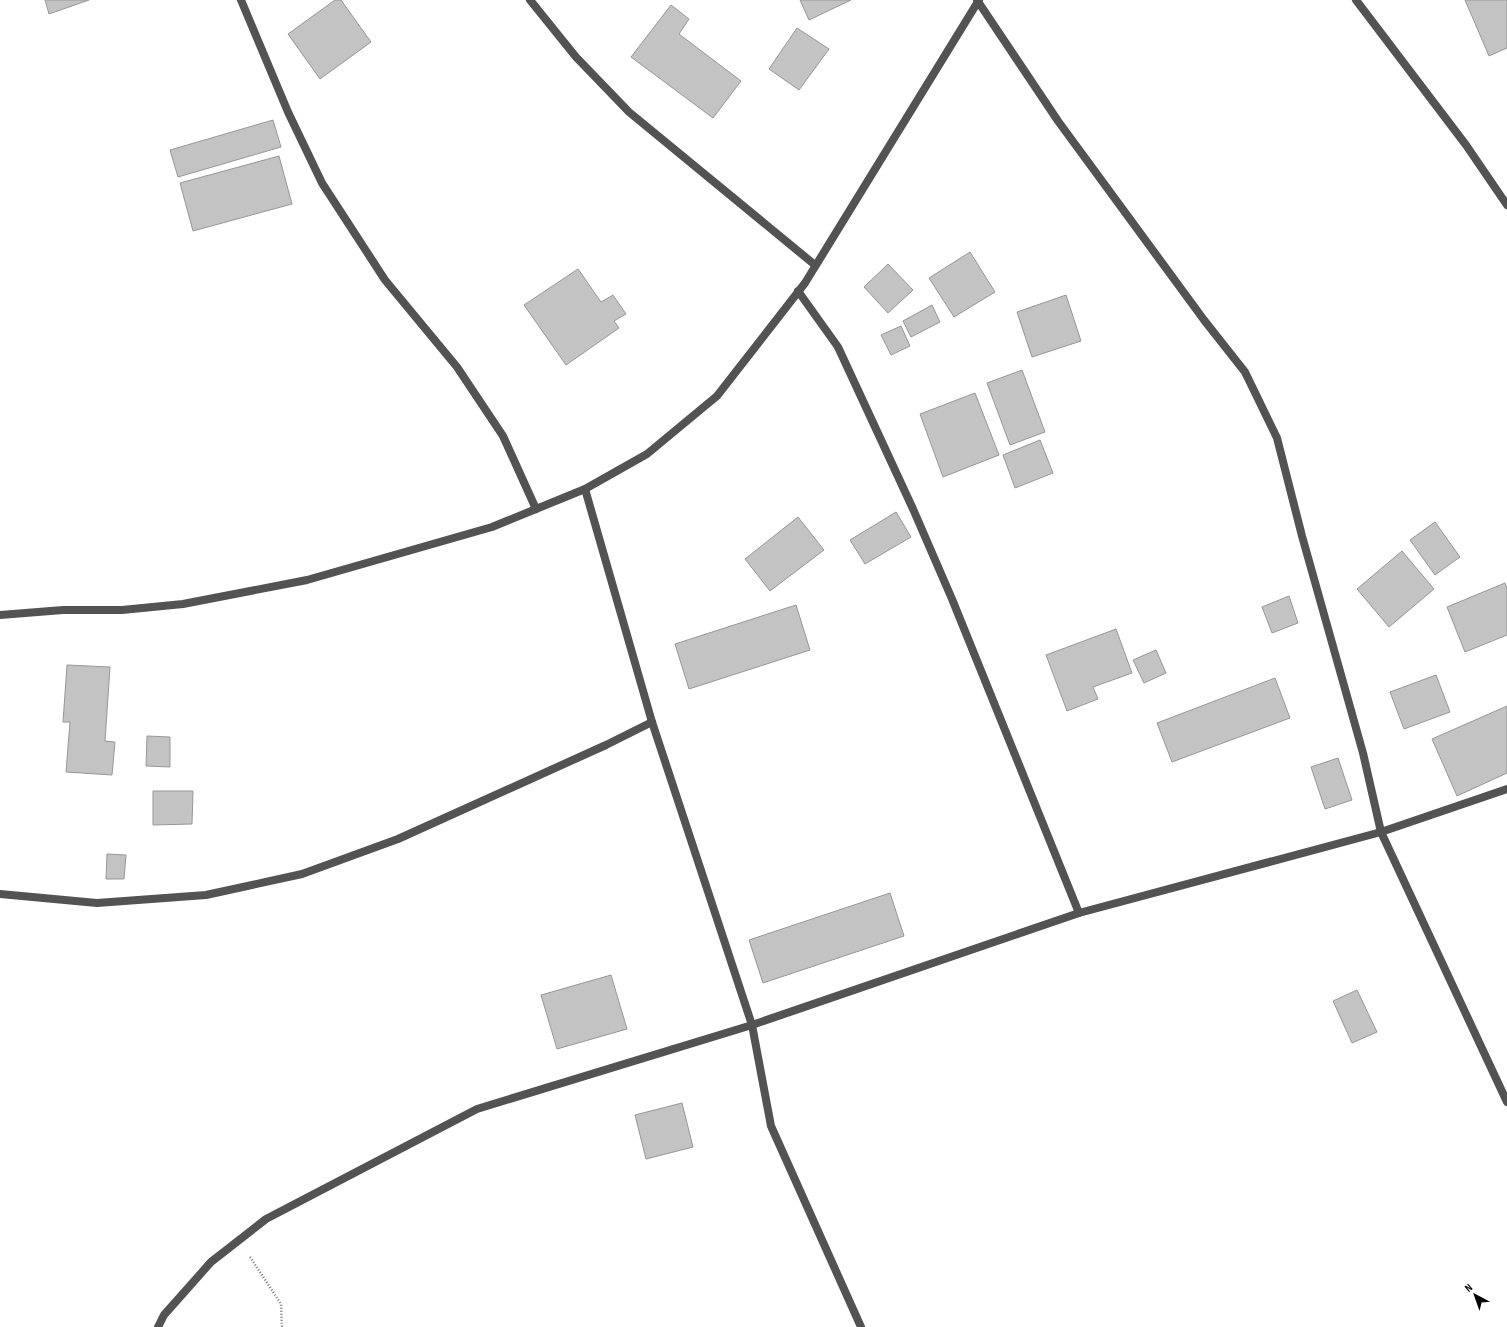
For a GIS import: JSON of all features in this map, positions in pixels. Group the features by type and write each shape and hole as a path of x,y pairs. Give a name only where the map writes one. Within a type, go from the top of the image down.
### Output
{"street":[{"path":"241,0 288,112 322,183 385,280 457,367 503,436 536,509"},
{"path":"530,0 576,57 629,112 815,265"},
{"path":"0,615 62,610 122,610 183,604 307,580 492,527 585,489 647,454 717,396 798,291 978,0 1058,121 1204,320 1245,372 1276,438 1363,753 1381,832 1507,1102"},
{"path":"1356,0 1466,145 1507,205"},
{"path":"798,291 838,347 910,503 952,599 1079,913"},
{"path":"585,489 652,722 752,1025 771,1126 861,1327"},
{"path":"0,894 97,903 206,895 302,874 398,839 652,722"},
{"path":"158,1327 164,1315 211,1262 266,1219 477,1109 752,1025 1079,913 1381,832 1507,789"}],"path":[{"path":"238,1241 257,1265 281,1304 282,1327"}],"building":[{"path":"45,0 89,0 49,14"},
{"path":"335,0 341,0 371,42 320,79 288,34"},
{"path":"800,0 851,0 809,20"},
{"path":"1465,0 1507,0 1507,48 1489,56"},
{"path":"671,5 689,19 679,34 741,81 713,118 631,57"},
{"path":"797,28 829,49 799,90 769,69"},
{"path":"273,120 281,147 178,177 170,150"},
{"path":"279,156 292,204 193,231 180,183"},
{"path":"970,252 995,292 954,317 929,278"},
{"path":"888,264 913,290 888,313 864,287"},
{"path":"578,269 601,302 613,295 626,314 614,321 619,328 566,365 524,305"},
{"path":"1066,295 1081,341 1032,357 1017,312"},
{"path":"932,305 940,322 911,337 903,321"},
{"path":"901,326 910,346 891,355 881,335"},
{"path":"1022,370 1045,432 1010,445 987,383"},
{"path":"975,393 999,455 943,477 920,414"},
{"path":"1040,440 1053,473 1015,488 1003,455"},
{"path":"896,512 911,537 865,564 850,540"},
{"path":"798,517 824,550 770,591 745,559"},
{"path":"1435,522 1460,557 1435,575 1410,540"},
{"path":"1402,551 1434,589 1389,627 1357,589"},
{"path":"1505,583 1507,588 1507,635 1465,652 1447,607"},
{"path":"1289,596 1298,623 1272,633 1262,607"},
{"path":"796,605 810,650 689,689 675,644"},
{"path":"1116,629 1132,673 1093,687 1098,699 1067,711 1046,655"},
{"path":"1156,650 1166,673 1144,683 1133,660"},
{"path":"67,665 110,667 105,741 115,742 112,775 66,772 70,722 63,722"},
{"path":"1436,675 1450,712 1404,729 1390,692"},
{"path":"1275,678 1290,718 1172,762 1157,723"},
{"path":"1507,706 1507,773 1457,796 1432,739"},
{"path":"147,736 170,737 170,767 146,766"},
{"path":"1338,758 1352,800 1325,809 1311,767"},
{"path":"153,791 193,791 192,824 153,825"},
{"path":"107,854 126,855 124,879 106,879"},
{"path":"890,893 904,936 763,983 749,940"},
{"path":"611,975 627,1029 557,1049 541,995"},
{"path":"1357,990 1377,1032 1352,1043 1333,1001"},
{"path":"682,1103 693,1147 646,1159 635,1115"}]}
